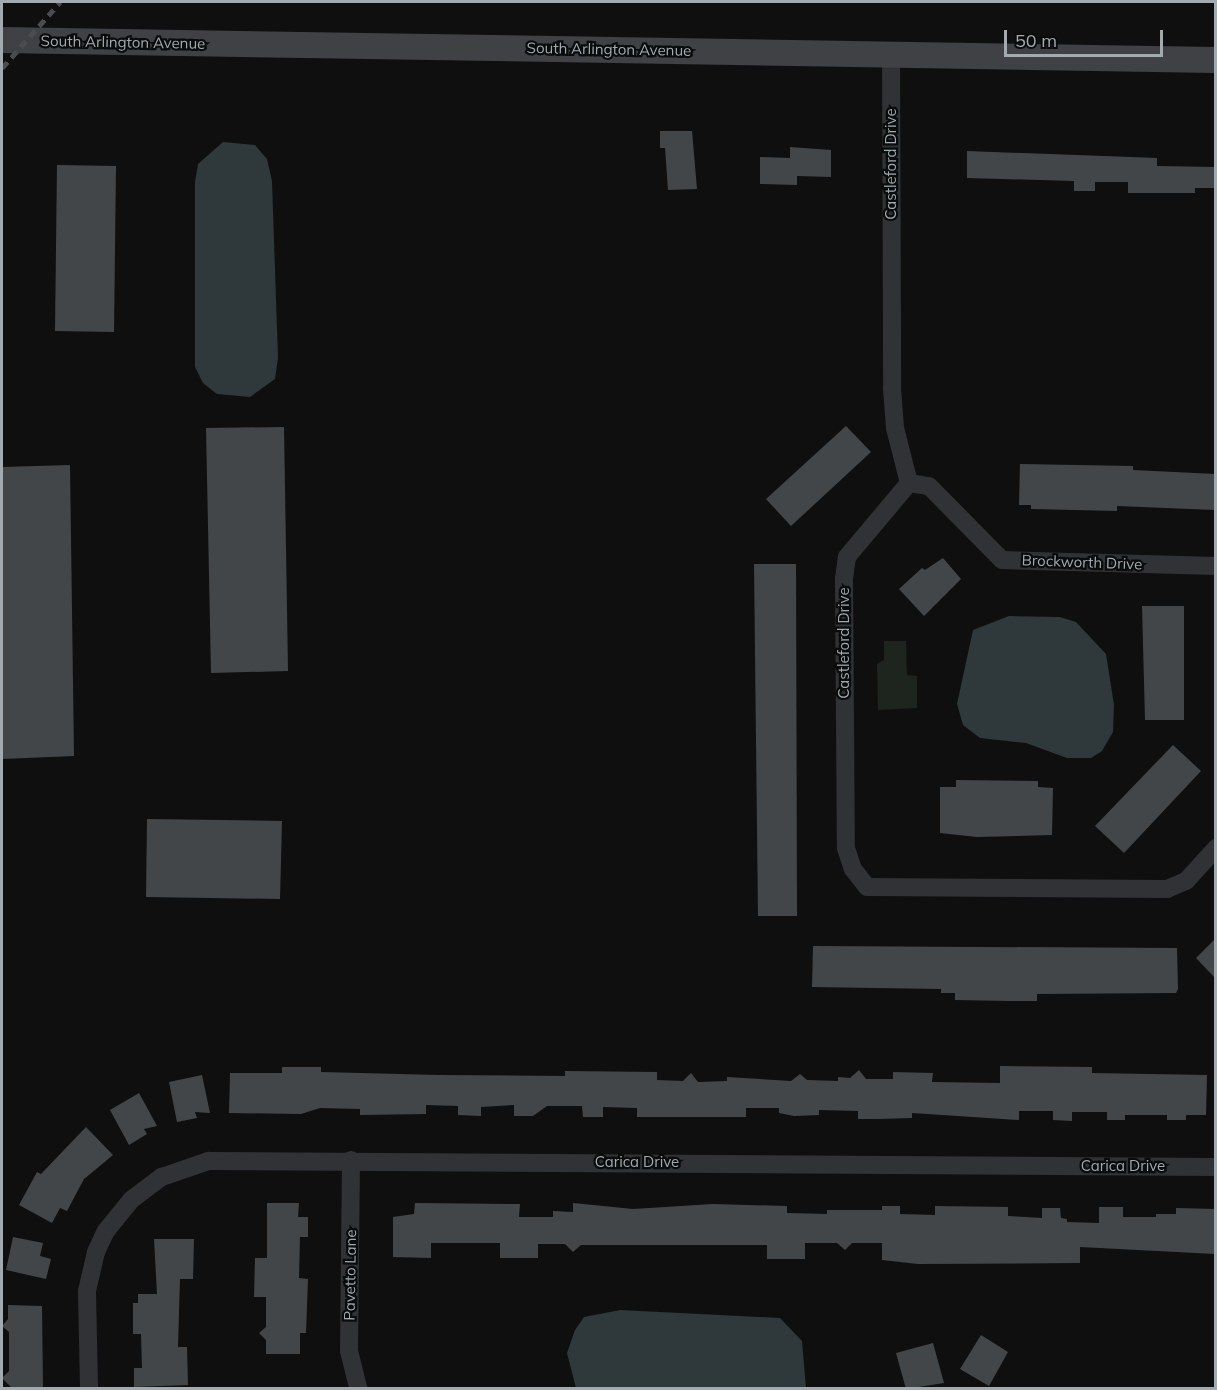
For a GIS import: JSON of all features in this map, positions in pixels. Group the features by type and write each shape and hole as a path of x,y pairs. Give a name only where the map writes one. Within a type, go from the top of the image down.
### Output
{"main road":[{"name":"South Arlington Avenue","path":"2,40 1215,60"}],"street":[{"name":"Castleford Drive","path":"891,53 892,388 895,428 909,483 847,557 844,579 846,848 853,869 867,886 1167,889 1186,881 1215,848"},
{"name":"Brockworth Drive","path":"909,483 929,486 1002,560 1215,566"},
{"name":"Carica Drive","path":"89,1389 87,1291 96,1252 106,1231 131,1200 162,1177 183,1167 226,1159 1215,1167"},
{"name":"Pavetto Lane","path":"351,1160 349,1351 358,1389"}],"shaded area":[{"path":"223,142 255,145 267,159 272,181 278,358 275,379 250,397 217,394 203,383 195,367 195,182 198,164"},
{"path":"1009,616 1060,617 1076,622 1106,654 1114,705 1113,732 1102,751 1091,758 1067,758 1026,743 980,738 963,725 957,704 973,630"},
{"path":"884,641 906,641 907,675 917,676 917,708 878,710 877,664 884,660"},
{"path":"620,1310 780,1318 802,1341 806,1388 576,1388 567,1353 575,1330 584,1317"}],"building":[{"path":"660,131 692,131 697,189 668,190 665,148 660,148"},
{"path":"790,147 831,150 831,177 797,176 797,185 760,184 760,157 790,158"},
{"path":"967,151 1157,158 1157,166 1215,167 1215,188 1195,188 1195,193 1128,193 1128,182 1095,182 1095,191 1074,191 1074,181 967,178"},
{"path":"57,165 116,166 114,332 55,331"},
{"path":"846,426 871,452 791,526 766,499"},
{"path":"284,427 288,671 211,673 206,428"},
{"path":"1020,464 1133,466 1133,470 1215,474 1215,510 1117,506 1117,511 1031,509 1031,505 1019,505"},
{"path":"70,465 74,756 2,759 2,467"},
{"path":"943,558 961,579 924,616 899,589 922,568 925,570"},
{"path":"754,564 796,564 797,916 758,916"},
{"path":"1142,606 1184,606 1184,720 1145,720"},
{"path":"1173,745 1201,771 1124,853 1095,826"},
{"path":"956,780 1038,781 1038,787 1053,788 1052,835 977,837 940,833 940,787 956,787"},
{"path":"147,819 282,821 280,899 146,897"},
{"path":"1215,939 1215,978 1196,958"},
{"path":"813,946 1177,948 1178,989 1176,993 1037,994 1037,1001 1009,1001 955,1000 955,993 941,993 941,989 812,987"},
{"path":"1000,1066 1092,1067 1092,1073 1207,1075 1206,1115 1186,1115 1186,1120 1167,1120 1167,1115 1125,1115 1125,1120 1107,1120 1107,1112 1072,1112 1072,1121 1053,1120 1053,1111 1019,1111 1019,1120 912,1113 912,1118 858,1119 858,1111 819,1110 819,1115 794,1116 779,1113 779,1108 746,1108 746,1117 637,1117 637,1108 603,1107 603,1117 583,1117 582,1106 547,1106 533,1116 514,1116 514,1105 481,1107 481,1116 458,1115 458,1106 426,1105 426,1114 360,1115 360,1109 320,1108 301,1114 229,1113 230,1073 282,1073 282,1067 321,1067 321,1072 439,1075 565,1076 565,1071 657,1072 657,1080 683,1081 691,1073 698,1082 727,1081 727,1077 791,1081 800,1074 807,1080 838,1081 838,1077 850,1078 859,1070 866,1079 893,1079 893,1072 933,1073 932,1082 1000,1083"},
{"path":"202,1075 210,1113 195,1112 197,1118 177,1122 169,1082"},
{"path":"139,1093 157,1126 144,1129 147,1134 129,1145 110,1110"},
{"path":"86,1127 113,1155 84,1179 67,1211 60,1208 52,1223 19,1205 37,1172 41,1174"},
{"path":"267,1203 299,1203 298,1217 308,1217 308,1237 300,1237 299,1278 308,1279 306,1333 300,1333 300,1354 266,1354 266,1340 259,1333 266,1327 266,1297 254,1297 255,1258 267,1258"},
{"path":"415,1203 520,1204 519,1217 553,1217 553,1211 573,1212 573,1203 633,1209 713,1204 787,1206 787,1213 827,1214 827,1210 882,1210 882,1206 900,1206 900,1214 935,1215 935,1206 1008,1207 1008,1216 1042,1218 1042,1208 1060,1208 1061,1218 1067,1219 1067,1222 1099,1223 1099,1207 1123,1207 1123,1217 1156,1217 1156,1214 1176,1214 1176,1208 1215,1209 1215,1254 1080,1247 1080,1263 918,1264 882,1260 882,1243 852,1243 845,1250 837,1243 805,1243 805,1259 767,1259 767,1245 581,1245 573,1252 565,1244 538,1244 538,1258 500,1258 500,1243 431,1243 431,1258 393,1257 393,1217 414,1214"},
{"path":"13,1237 43,1243 40,1256 51,1259 46,1279 6,1270"},
{"path":"154,1239 194,1239 193,1279 180,1279 178,1347 187,1347 188,1385 134,1387 134,1368 142,1368 141,1334 133,1334 133,1303 138,1303 138,1294 157,1294"},
{"path":"8,1305 42,1306 43,1389 13,1389 2,1378 9,1371 9,1332 2,1326 8,1319"},
{"path":"981,1335 1008,1352 989,1386 960,1369"},
{"path":"933,1343 944,1383 906,1389 896,1353"}],"railway":[{"path":"2,68 60,2"}]}
